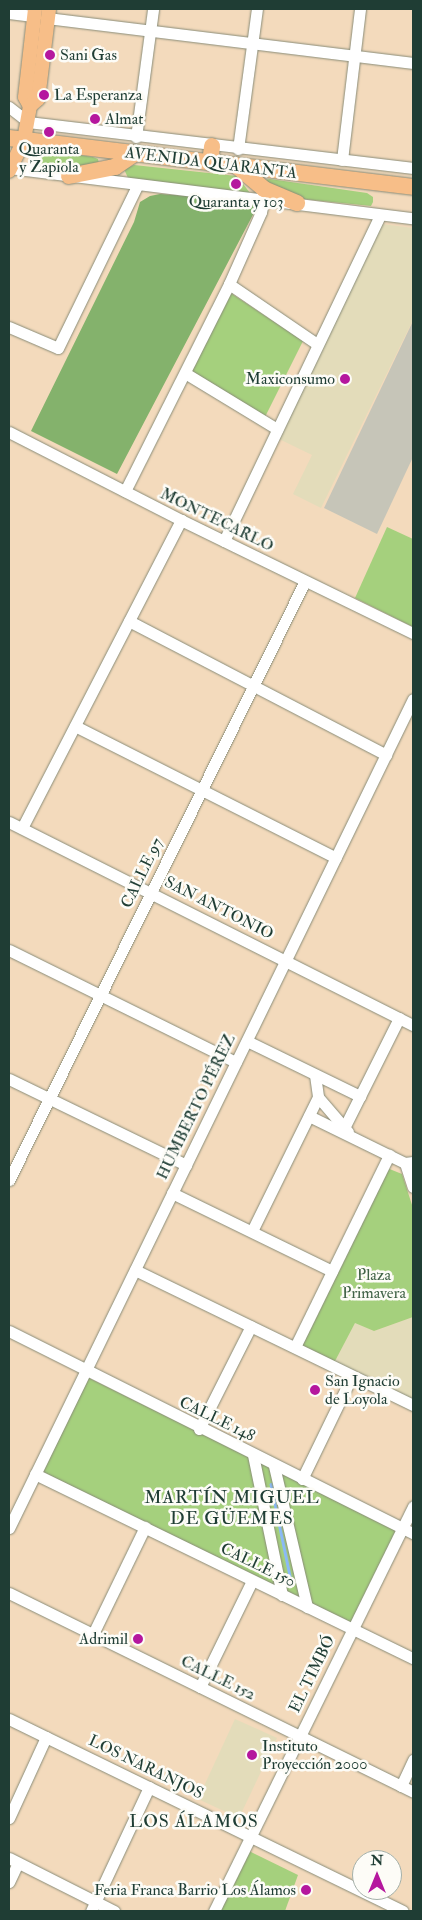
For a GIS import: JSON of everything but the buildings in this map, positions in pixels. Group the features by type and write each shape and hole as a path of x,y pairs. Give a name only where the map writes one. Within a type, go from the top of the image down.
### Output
{"highway":[{"name":"AVENIDA QUARANTA","path":"16,139 210,164 413,187"},
{"path":"210,164 212,146"},
{"path":"70,176 115,166 134,154"},
{"path":"238,167 264,189 297,203"}],"main road":[{"path":"9,169 16,139 28,122 30,106 25,97 41,13"}],"street":[{"path":"136,136 153,9"},
{"path":"238,149 256,9"},
{"path":"342,160 360,9"},
{"path":"9,13 41,13 150,31 413,63"},
{"path":"9,107 28,122 212,146 413,168"},
{"path":"9,169 413,218"},
{"path":"9,326 58,348 138,184"},
{"path":"125,491 229,284 261,212 264,199"},
{"path":"224,541 380,215"},
{"path":"229,284 317,344"},
{"path":"185,372 277,428"},
{"name":"MONTECARLO","path":"9,432 181,520 413,633"},
{"path":"22,828 181,520"},
{"name":"CALLE 97","path":"9,1180 305,581"},
{"path":"128,622 386,755"},
{"name":"HUMBERTO PÉREZ","path":"9,1528 413,699"},
{"path":"75,726 336,858"},
{"name":"SAN ANTONIO","path":"9,822 413,1025"},
{"path":"9,950 236,1062"},
{"path":"344,1128 399,1018"},
{"path":"246,1041 360,1096"},
{"path":"315,1075 318,1097 352,1137"},
{"path":"9,1078 186,1165"},
{"path":"252,1231 318,1097"},
{"path":"309,1116 409,1163 413,1187"},
{"path":"295,1347 389,1155"},
{"path":"172,1193 332,1271"},
{"path":"135,1270 413,1406"},
{"path":"199,1429 251,1326"},
{"name":"CALLE 148","path":"9,1331 199,1429 408,1531"},
{"path":"302,1479 352,1376"},
{"path":"253,1456 282,1595"},
{"path":"274,1466 307,1607"},
{"name":"CALLE 150","path":"35,1474 413,1658"},
{"name":"EL TIMBÓ","path":"214,1911 352,1629 408,1531 413,1506"},
{"path":"94,1634 145,1527"},
{"path":"200,1687 252,1580"},
{"name":"CALLE 152","path":"9,1593 413,1792"},
{"name":"LOS NARANJOS","path":"9,1719 403,1911"},
{"path":"9,1818 46,1737"},
{"path":"401,1786 413,1760"},
{"path":"93,1906 149,1787"},
{"path":"9,1882 13,1860 93,1906 114,1911"}],"shaded area":[{"name":"Maxiconsumo","path":"382,224 413,228 413,320 321,508 293,494 312,455 277,438"},
{"path":"413,321 413,457 377,534 324,508"},
{"path":"413,1317 413,1402 334,1363 355,1322 374,1331"},
{"path":"235,1719 277,1738 239,1818 198,1799"}],"green space":[{"path":"38,149 93,157 98,159 99,164 71,170 31,165 30,158"},
{"path":"134,165 237,176 250,193 128,178 124,169"},
{"path":"270,179 367,193 373,197 373,202 371,206 293,198 264,180"},
{"path":"160,194 248,200 257,207 117,474 31,431 134,222 140,202 150,196"},
{"path":"226,290 303,341 265,417 182,373"},
{"path":"387,527 413,539 413,627 355,598"},
{"name":"Plaza Primavera","path":"387,1168 402,1174 413,1208 413,1317 374,1331 355,1323 334,1363 299,1345"},
{"path":"87,1377 399,1530 352,1625 41,1472"},
{"path":"249,1851 298,1875 285,1911 217,1911"}],"waterway":[{"path":"271,1484 291,1581"}],"place":[{"name":"Sani Gas","path":"50,55"},
{"name":"La Esperanza","path":"44,95"},
{"name":"Almat","path":"95,119"},
{"name":"Quaranta y Zapiola","path":"49,132"},
{"name":"Quaranta y 103","path":"236,184"},
{"name":"Maxiconsumo","path":"345,379"},
{"name":"San Ignacio de Loyola","path":"315,1390"},
{"name":"Adrimil","path":"138,1639"},
{"name":"Instituto Proyección 2000","path":"252,1755"},
{"name":"Feria Franca Barrio Los Álamos","path":"306,1890"}],"district":[{"name":"MARTÍN MIGUEL DE GÜEMES","path":"232,1509"},
{"name":"LOS ÁLAMOS","path":"194,1822"}]}
